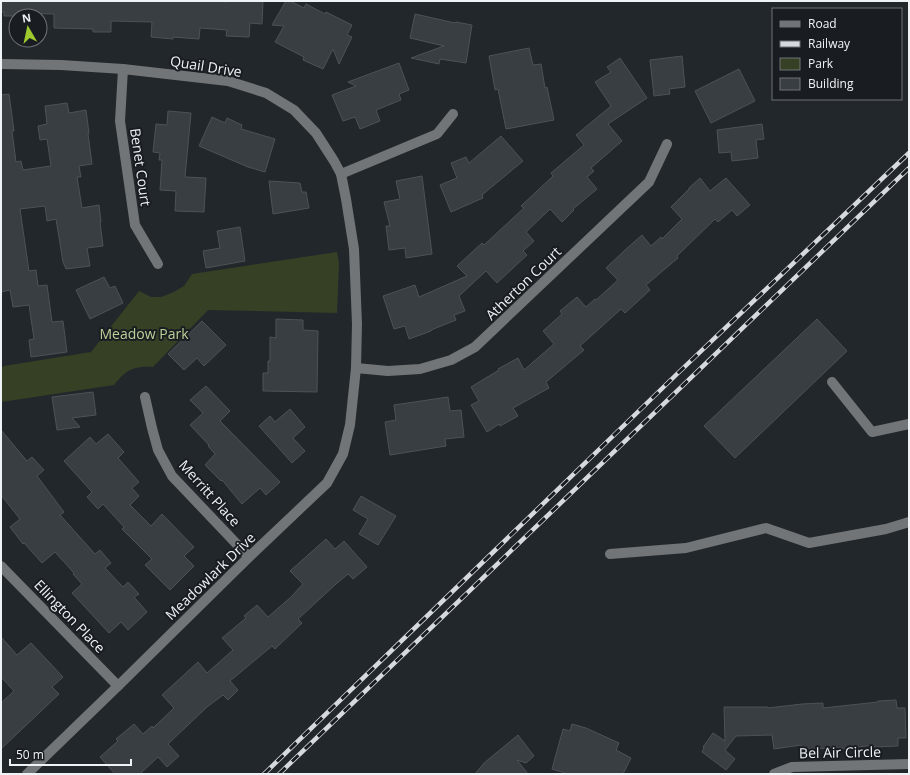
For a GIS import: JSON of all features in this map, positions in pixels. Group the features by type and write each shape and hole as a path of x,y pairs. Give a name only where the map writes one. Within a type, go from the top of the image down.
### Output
{"street":[{"name":"Quail Drive","path":"1,64 123,68 228,81 266,93 294,110 316,133 334,161 340,174 346,199 354,248 357,324 356,368"},
{"name":"Benet Court","path":"123,68 120,122 135,225 158,264"},
{"path":"340,174 436,134 453,114"},
{"name":"Atherton Court","path":"356,368 388,370 420,369 451,360 475,348 649,182 667,144"},
{"name":"Meadowlark Drive","path":"28,774 249,557 327,483 343,454 350,425 356,368"},
{"path":"832,382 872,432 909,424"},
{"name":"Merritt Place","path":"145,397 158,450 172,476 249,557"},
{"path":"610,554 686,548 766,528 809,542 886,529 909,522"},
{"name":"Ellington Place","path":"1,566 118,686"},
{"name":"Bel Air Circle","path":"774,774 792,767 909,764"}],"green space":[{"name":"Meadow Park","path":"337,252 339,263 337,313 208,310 153,367 140,367 130,370 126,372 114,385 1,402 1,368 4,366 91,352 139,291 151,297 161,297 184,286 192,274"}],"building":[{"path":"1,1 263,1 262,24 250,23 249,37 226,36 227,30 200,28 199,39 151,37 152,22 111,21 111,32 93,32 93,29 54,28 54,14 48,14 48,8 8,8 8,16 4,16 4,12 1,12"},
{"path":"286,1 290,1 304,8 306,4 325,14 326,12 352,25 347,35 352,37 339,64 333,49 323,69 303,60 304,57 275,42 284,26 272,25"},
{"path":"415,14 455,23 472,25 466,63 440,59 439,64 411,58 444,46 410,38"},
{"path":"529,48 533,65 541,64 545,88 547,87 554,120 506,129 498,89 495,90 489,56"},
{"path":"682,56 685,87 669,89 670,94 654,96 650,60"},
{"path":"620,58 647,98 608,124 622,141 591,168 594,171 587,177 597,189 573,209 574,210 562,222 550,209 526,232 534,241 523,251 527,255 497,283 486,271 459,296 465,311 454,315 456,320 409,339 405,326 394,329 383,296 415,285 419,297 467,276 457,266 482,243 484,245 524,208 521,206 553,176 551,173 584,145 576,135 611,106 595,82 611,72 607,67"},
{"path":"399,63 409,90 399,94 401,100 376,110 380,121 360,129 355,117 343,121 332,95 356,86 348,82"},
{"path":"739,69 755,101 711,123 695,91"},
{"path":"9,94 16,162 21,161 23,170 51,166 47,139 40,140 38,126 47,124 45,106 67,103 69,113 86,110 92,164 79,166 81,177 77,177 82,208 99,205 103,246 87,248 90,266 66,269 63,262 56,219 47,221 45,206 20,209 29,271 36,270 38,286 47,285 52,322 63,321 67,352 31,357 29,340 34,339 29,305 13,307 10,290 1,292 1,95"},
{"path":"168,111 191,113 185,177 206,178 204,212 175,211 176,191 160,190 162,160 159,160 160,153 153,152 156,124 167,125"},
{"path":"212,117 225,123 227,118 242,125 241,129 275,139 265,172 248,167 199,146"},
{"path":"762,124 764,139 756,140 758,158 732,161 731,152 719,153 717,130"},
{"path":"501,136 523,161 482,195 483,198 451,212 440,185 457,178 451,163 466,157 469,163"},
{"path":"422,176 432,254 406,258 405,248 389,250 386,226 390,226 384,202 400,199 396,181"},
{"path":"700,178 710,191 726,178 750,205 737,216 732,210 718,222 715,219 677,256 678,258 646,285 650,290 625,313 621,309 580,346 584,350 546,382 549,388 513,408 518,416 500,426 499,424 487,432 471,405 479,401 471,387 518,358 524,370 554,344 543,331 562,314 560,311 577,297 586,307 618,280 606,268 642,235 651,246 661,237 662,239 682,219 671,207"},
{"path":"269,181 300,183 302,192 306,192 309,208 273,214"},
{"path":"240,227 245,261 206,268 203,251 220,248 217,231"},
{"path":"104,277 110,288 115,286 123,303 90,319 76,290"},
{"path":"276,319 303,320 303,330 318,331 317,392 263,391 263,373 268,373 268,361 270,361 270,337 276,338"},
{"path":"817,319 847,351 735,458 704,426"},
{"path":"202,321 226,345 204,366 197,358 184,370 168,354"},
{"path":"206,386 230,411 220,421 280,482 266,495 260,488 242,504 222,480 221,481 205,465 215,454 208,446 209,445 190,425 203,413 190,400"},
{"path":"93,392 96,415 72,418 80,427 57,430 52,397"},
{"path":"448,397 450,411 461,410 464,437 445,439 446,446 390,455 385,422 396,420 394,405"},
{"path":"290,409 305,427 293,438 305,451 292,463 259,426 270,416 275,422"},
{"path":"1,430 27,461 32,457 44,470 37,476 64,512 60,515 95,554 100,550 111,563 105,568 123,587 128,582 139,594 134,597 147,612 128,630 121,622 109,633 72,593 82,584 55,552 42,563 24,543 23,544 10,527 20,519 1,495"},
{"path":"108,434 124,452 118,458 139,482 132,488 139,496 130,505 151,526 162,514 194,547 184,556 194,566 170,590 145,565 152,559 122,529 124,527 103,504 98,509 87,497 92,492 64,461 90,437 96,444"},
{"path":"361,496 396,516 378,545 359,534 368,519 353,510"},
{"path":"326,539 335,549 344,541 367,567 353,579 348,574 298,619 302,623 275,649 272,646 230,681 238,690 228,700 223,695 207,707 168,744 179,756 167,767 158,757 140,774 115,774 100,757 118,741 116,739 134,724 143,734 152,726 153,728 174,708 162,695 198,662 207,673 233,650 222,638 246,618 244,616 257,605 268,617 291,597 303,584 290,571"},
{"path":"1,637 17,655 31,643 63,677 52,687 59,694 1,749 1,703 14,691 1,677"},
{"path":"896,700 897,708 905,708 906,738 898,738 898,746 874,747 874,745 843,749 801,749 801,745 774,749 772,735 736,736 725,750 735,759 726,770 702,752 703,747 713,733 725,741 724,707 768,708 823,703 823,708"},
{"path":"572,724 586,728 619,743 616,750 631,758 623,774 568,774 552,769 563,729 570,731"},
{"path":"518,735 534,756 526,763 517,760 528,774 475,774 484,763"}],"railway":[{"path":"264,774 677,374 909,153"},
{"path":"279,774 909,168"}]}
